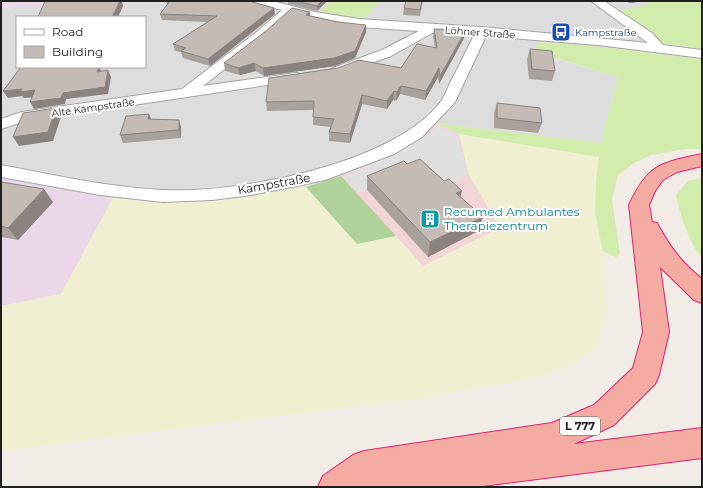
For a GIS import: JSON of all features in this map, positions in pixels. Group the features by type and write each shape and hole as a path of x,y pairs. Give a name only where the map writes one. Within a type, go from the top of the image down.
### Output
{"highway":[{"path":"702,160 671,168 656,176 646,189 640,205 654,242 670,266 702,293"},
{"name":"L 777","path":"334,487 364,466 553,438 604,415 645,375 656,332 650,271 640,205"},
{"path":"351,487 702,443"}],"street":[{"name":"Löhner Straße","path":"260,1 290,10 359,23 482,31 658,47 702,54"},
{"path":"597,1 648,36 658,47"},
{"name":"Alte Kampstraße","path":"185,93 262,34 290,10"},
{"path":"323,73 338,71 380,55 424,34 432,28"},
{"name":"Kampstraße","path":"1,171 100,189 163,196 212,194 251,190 320,176 388,150 416,134 448,102 482,31"},
{"name":"Alte Kampstraße","path":"1,124 22,117 308,75"}],"shaded area":[{"path":"1,1 64,1 63,3 1,8"},
{"path":"64,1 332,1 320,12 363,19 380,1 646,1 651,4 621,11 661,43 647,51 539,42 537,53 618,77 601,144 438,123 423,135 392,155 341,176 306,187 245,197 201,201 159,202 113,198 1,176 1,8 63,3"},
{"path":"437,123 459,134 469,175 500,228 423,266 341,176 392,155 423,135"},
{"path":"438,126 458,135 468,174 438,188 417,169 359,193 344,176 393,156"},
{"path":"1,176 113,198 61,294 1,306"}],"green space":[{"path":"332,1 380,1 363,19 320,12"},
{"path":"646,1 702,1 702,49 661,43 620,11 650,4"},
{"path":"539,42 603,47 702,59 702,149 685,149 651,155 634,163 618,175 612,200 620,254 616,257 603,251 595,213 596,181 599,157 459,134 437,123 601,143 618,77 536,52"},
{"path":"459,134 600,157 596,181 595,213 603,251 607,310 597,345 577,363 538,378 423,398 1,451 1,306 61,294 113,198 159,202 201,201 245,197 306,187 357,244 396,236 423,266 500,228 469,175"},
{"path":"341,176 396,236 357,244 306,187"},
{"path":"702,178 702,258 693,244 686,228 676,195 688,181"}],"building":[{"path":"45,1 120,1 112,16 38,16"},
{"path":"170,1 249,1 274,8 208,59 181,51 186,48 173,44 217,16 160,14"},
{"path":"296,1 322,1 317,6"},
{"path":"406,1 422,1 420,10 404,8"},
{"path":"292,8 310,12 306,15 338,22 366,25 355,51 334,58 263,68 254,63 238,68 224,63 266,31"},
{"path":"434,29 466,30 440,76 439,68 426,91 401,86 397,92 394,91 387,101 362,95 350,134 329,132 334,119 313,117 314,101 266,102 269,78 338,68 359,60 401,68 417,44 437,48"},
{"path":"530,49 552,51 555,71 532,69"},
{"path":"20,68 99,68 97,72 108,70 105,87 63,93 61,98 30,102 35,90 20,92 22,89 3,91"},
{"path":"497,103 540,108 542,123 497,118"},
{"path":"56,108 48,132 13,137 23,113"},
{"path":"149,114 148,119 179,120 179,130 120,135 126,116"},
{"name":"Recumed Ambulantes Therapiezentrum","path":"420,159 444,181 449,179 462,191 456,193 483,217 430,242 367,176 404,161 407,164"},
{"path":"1,182 44,189 8,228 1,226"}],"place":[{"name":"Kampstraße","path":"561,32"},
{"name":"Recumed Ambulantes Therapiezentrum","path":"430,219"}]}
